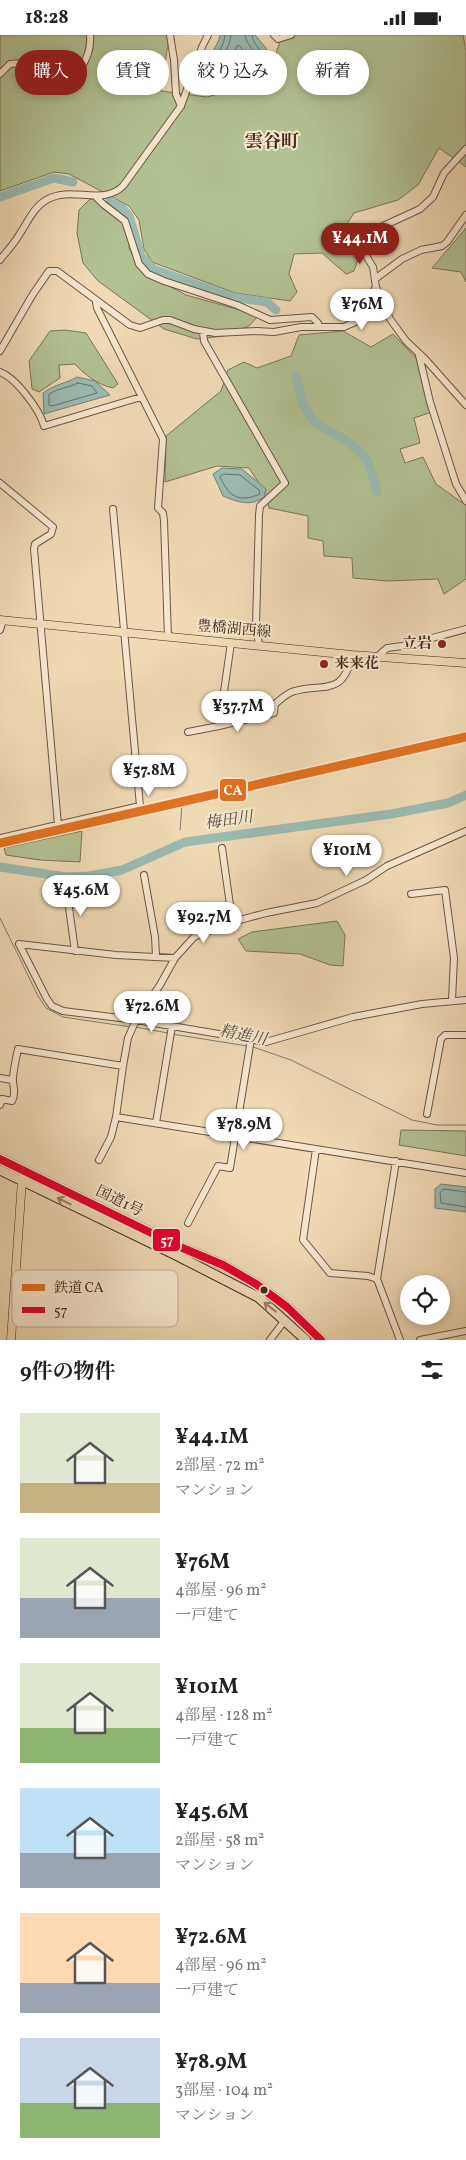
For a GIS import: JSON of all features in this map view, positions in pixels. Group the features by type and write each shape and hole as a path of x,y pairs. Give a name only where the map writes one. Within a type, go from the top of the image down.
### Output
{"highway":[{"name":"国道1号","path":"0,1159 24,1176 258,1297 306,1340"},
{"name":"国道1号","path":"0,1170 24,1176 223,1265 256,1284 287,1307 321,1340"}],"main road":[{"name":"豊橋湖西線","path":"2,620 352,655 466,663"},
{"path":"17,1270 24,1176"},
{"path":"11,1340 12,1327"}],"street":[{"path":"0,74 10,64 23,63 42,69 51,82 62,81 73,76 84,62 90,45 90,35"},
{"path":"170,35 176,93 181,106"},
{"path":"0,260 19,236 32,213 47,200 58,195 96,196 116,192 123,186 181,106 208,35"},
{"path":"274,35 278,39 291,35"},
{"path":"466,149 444,173 433,197 420,209 381,227 359,244 373,267 376,287 390,319 406,341 419,355 426,359 466,405"},
{"path":"96,196 103,205 125,221 139,264 148,273 164,281 236,305 270,320 312,317 319,327"},
{"path":"375,279 402,259 421,250 442,246 447,242 466,215"},
{"path":"0,351 49,271 57,271 96,302 130,325 140,327 163,320 170,320 203,332 274,332 301,327 344,327 357,321 364,313 376,287"},
{"path":"96,302 97,308 141,397 164,439 158,508 163,513 164,521 168,637"},
{"path":"203,332 204,341 285,483 260,506 258,515 256,625 259,645"},
{"path":"419,355 430,402 456,484 466,501"},
{"path":"0,372 11,379 36,407 44,426 141,397"},
{"path":"0,483 53,527 52,533 35,544 34,549 58,825"},
{"path":"0,838 140,806 113,509"},
{"path":"0,631 2,620"},
{"path":"377,657 387,648 402,646 466,629"},
{"path":"219,726 231,643"},
{"path":"188,732 274,713 275,704 293,691 334,686 349,667 352,655"},
{"path":"99,1160 111,1137 116,1117 123,1066 130,1033 135,1021 160,985 175,958 194,937 228,923 317,903 366,880 387,866 466,831"},
{"path":"222,848 230,905 228,923"},
{"path":"144,875 156,956"},
{"path":"66,886 75,951"},
{"path":"412,894 445,890 454,958 452,1001"},
{"path":"175,958 19,945 47,999 52,1006 63,1011 251,1040 272,1041 312,1027 353,1017 422,1004 466,1000"},
{"path":"156,1123 172,1027"},
{"path":"427,1114 441,1039 445,1035 466,1035"},
{"path":"188,1223 218,1166 230,1168 251,1040"},
{"path":"0,1105 2,1099 12,1101 14,1097 12,1080 18,1049 123,1066"},
{"path":"0,1078 12,1080"},
{"path":"116,1117 466,1173"},
{"path":"316,1149 303,1240 330,1273 368,1276 377,1279"},
{"path":"396,1161 377,1279 400,1340"},
{"path":"270,1340 285,1320"},
{"path":"420,1340 450,1337 466,1331"}],"green space":[{"path":"0,35 171,35 167,50 97,50 97,95 169,95 169,92 179,93 179,95 207,97 214,95 287,95 287,50 277,50 282,35 463,35 466,51 466,167 439,148 418,185 398,200 354,213 347,224 359,256 354,271 346,274 322,253 294,254 289,274 297,292 290,301 235,293 152,262 144,249 139,220 129,206 69,174 54,172 0,191"},
{"path":"90,199 103,200 129,223 129,248 140,270 186,295 240,310 249,309 259,315 249,326 224,336 197,339 164,329 98,281 83,263 77,233 79,210"},
{"path":"466,228 466,282 461,272 432,268"},
{"path":"65,330 86,333 118,384 113,388 102,385 87,376 75,364 59,365 60,378 39,392 32,389 29,361 50,331"},
{"path":"343,331 371,347 393,334 418,360 432,412 414,418 420,443 400,449 405,463 423,457 436,484 461,502 466,502 466,579 444,594 438,579 388,581 353,578 352,558 324,556 323,541 308,538 308,516 269,508 266,494 249,468 217,466 165,482 166,436 221,391 228,370 244,362 257,368 291,356 299,335"},
{"path":"82,831 80,862 40,860 6,855 4,848"},
{"path":"337,921 345,935 343,966 330,965 300,954 246,951 238,939 252,932"},
{"path":"401,1130 466,1131 466,1156 399,1145"}],"water":[{"path":"220,35 255,35 267,50 214,50"},
{"path":"77,377 95,381 110,395 44,414 43,393"},
{"path":"222,468 242,469 266,489 264,497 249,503 239,502 223,496 213,474"},
{"path":"441,1184 466,1187 466,1212 435,1208 435,1189"}],"waterway":[{"path":"0,197 54,178 73,182"},
{"path":"110,201 122,208 129,216 141,256 153,269 231,297 267,302 276,310"},
{"path":"296,375 303,403 312,419 359,451 368,463 377,491"},
{"name":"梅田川","path":"0,867 66,877 89,876 122,870 185,842 391,814 448,803 466,795"},
{"path":"180,830 182,806"},
{"name":"精進川","path":"0,918 38,996 46,1008 63,1017 131,1027"},
{"name":"精進川","path":"135,1027 168,1033"},
{"name":"精進川","path":"172,1034 247,1046"},
{"name":"精進川","path":"253,1047 291,1060 412,1120 437,1125 466,1125"}],"rail line":[{"name":"CA","path":"0,843 466,737"}],"transit line":[{"name":"57","path":"0,1159 180,1247 223,1265 256,1284 287,1307 321,1340"}],"place":[{"name":"立岩","path":"442,644"},
{"name":"来来花","path":"324,664"}],"district":[{"name":"雲谷町","path":"272,142"}]}
